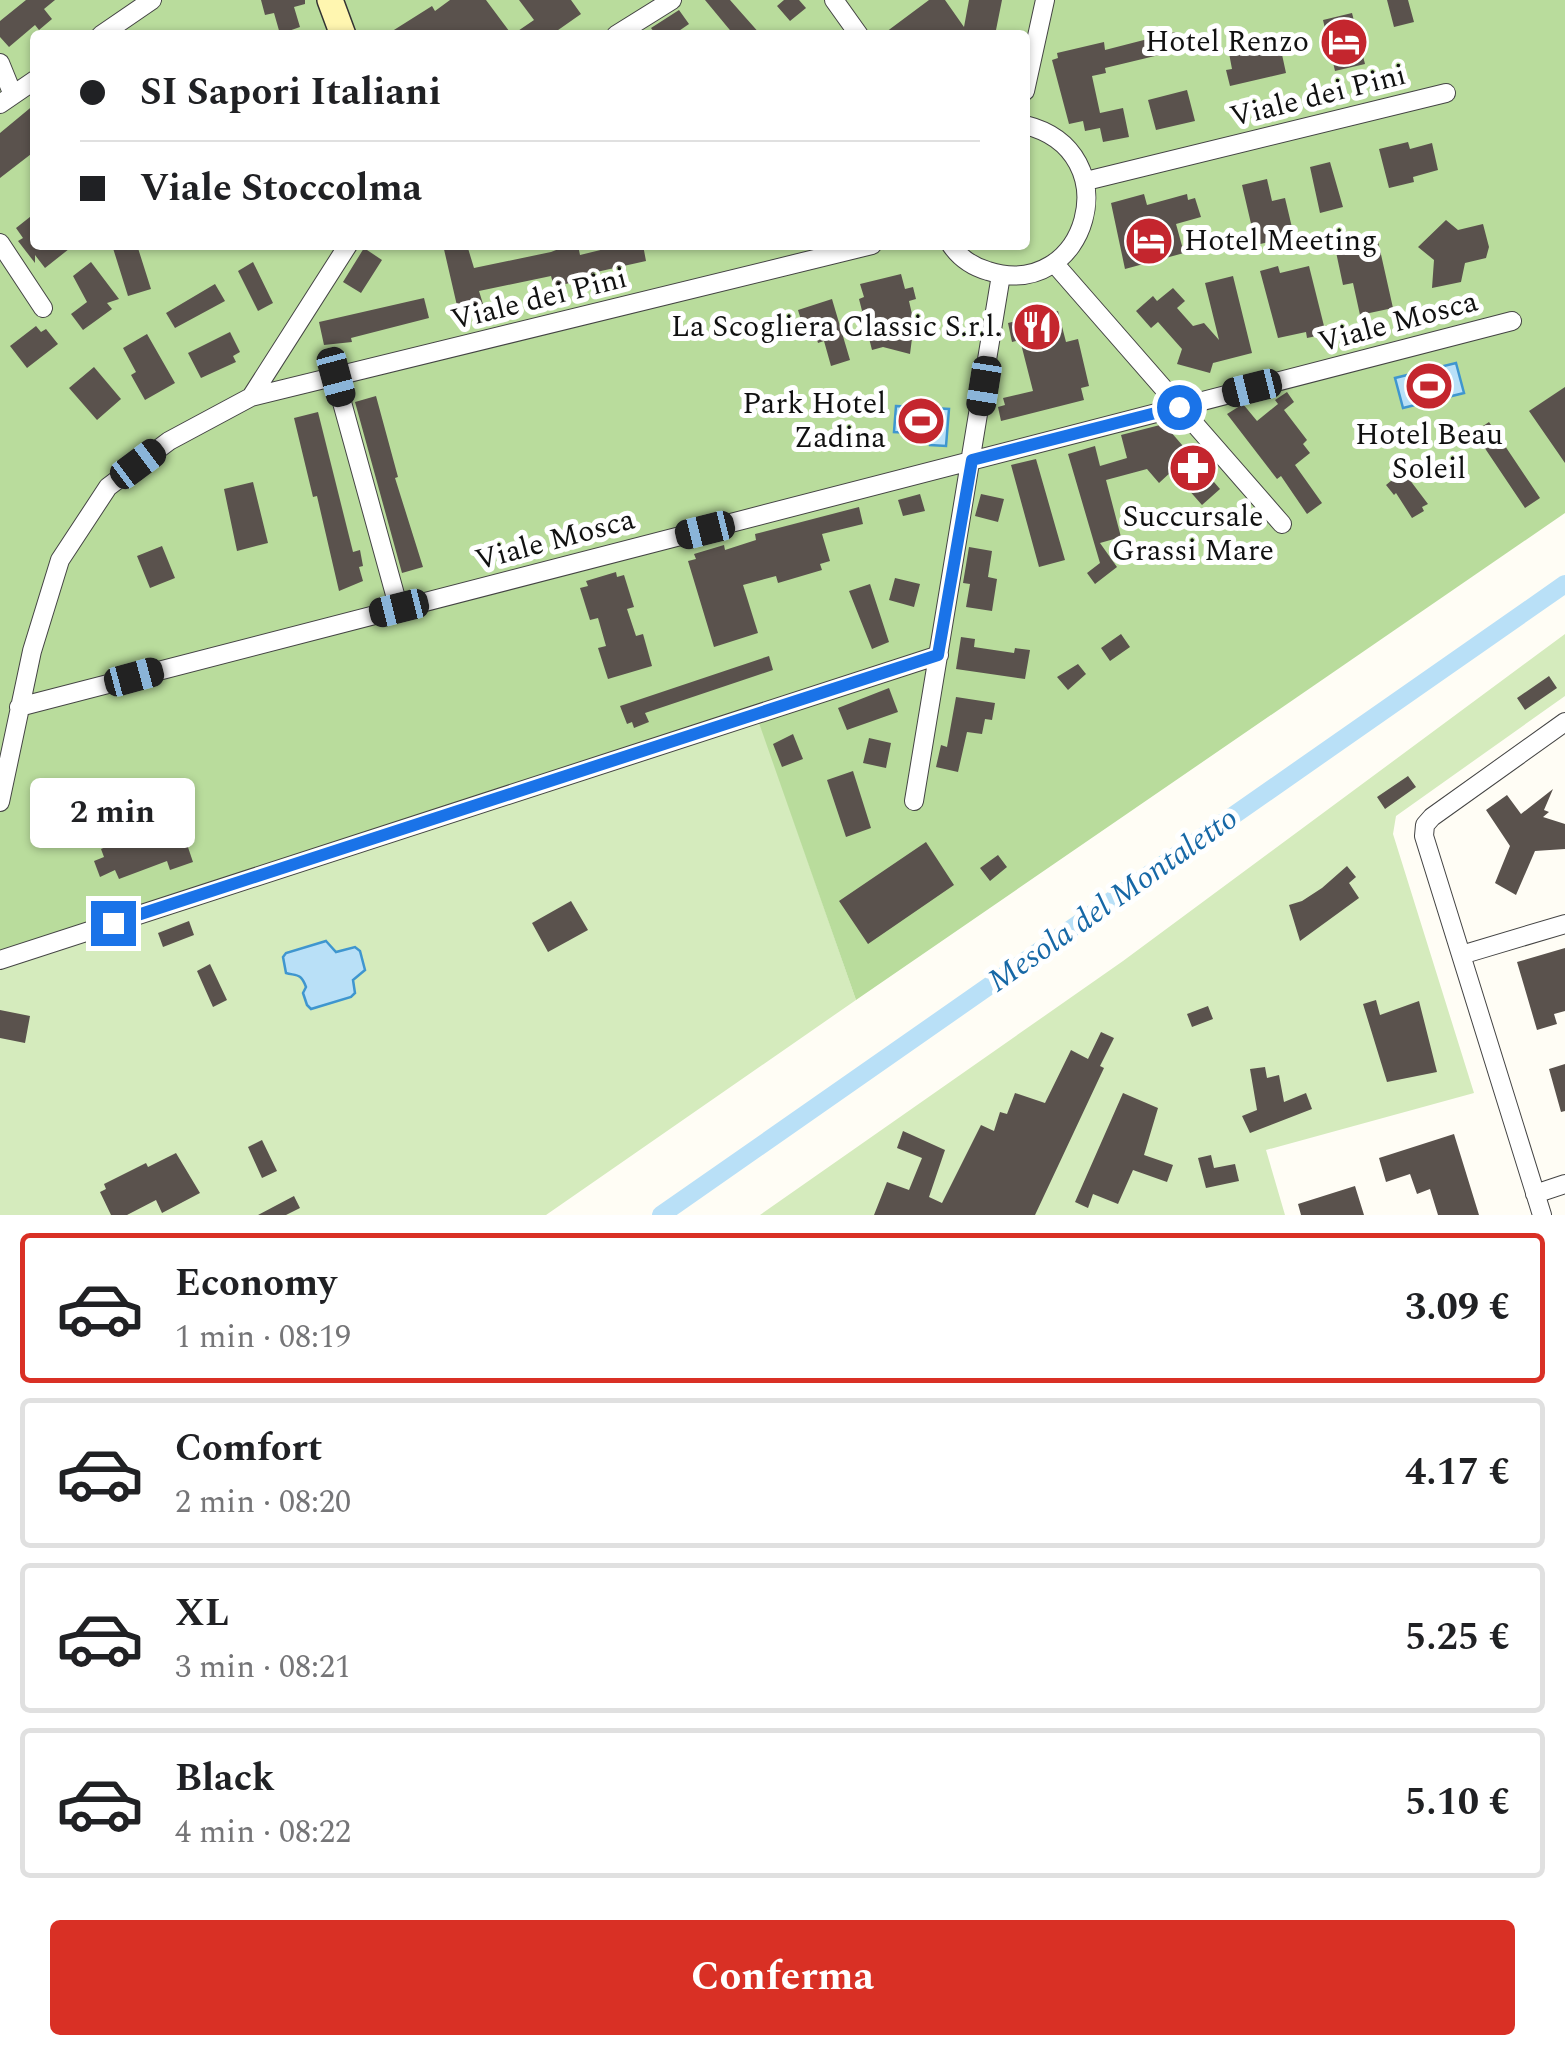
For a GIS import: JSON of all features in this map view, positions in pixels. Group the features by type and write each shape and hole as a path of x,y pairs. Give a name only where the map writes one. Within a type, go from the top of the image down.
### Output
{"street":[{"path":"330,0 340,30"},
{"path":"624,30 672,0"},
{"path":"834,0 855,30"},
{"path":"1030,68 1045,0"},
{"path":"108,30 147,2"},
{"path":"0,63 6,100 30,83"},
{"name":"Viale dei Pini","path":"1086,181 1446,93"},
{"path":"957,250 976,267 1000,275 1038,272 1072,247 1083,227 1088,204 1086,181 1061,142 1030,126"},
{"path":"251,397 345,250"},
{"name":"Viale dei Pini","path":"0,802 32,651 60,560 108,487 169,441 251,397 852,250"},
{"path":"3,254 43,308"},
{"path":"1054,263 1282,524"},
{"path":"914,801 1000,275"},
{"name":"Viale Mosca","path":"19,707 1512,321"},
{"path":"336,377 399,608"},
{"path":"0,960 938,655"},
{"path":"1542,1215 1424,836 1425,825 1432,817 1565,722"},
{"path":"1462,955 1565,924"},
{"path":"1536,1194 1565,1184"}],"green space":[{"path":"0,0 1565,0 1565,513 856,1000 759,723 0,960"},
{"path":"1565,634 1565,696 1396,816 1393,834 1474,1093 1266,1150 1285,1215 760,1215 1123,961"},
{"path":"760,723 856,1000 546,1215 0,1215 0,969"}],"water":[{"name":"Hotel Beau Soleil","path":"1456,363 1464,393 1403,408 1395,378"},
{"name":"Park Hotel Zadina","path":"896,406 949,409 946,446 930,445 930,434 894,432"},
{"path":"326,941 336,952 355,947 365,970 353,980 355,993 351,997 311,1009 303,993 304,983 298,976 286,973 283,957"}],"building":[{"path":"26,0 55,0 44,9 52,19 39,30 35,25 9,47 0,37 0,21"},
{"path":"261,0 305,0 305,4 294,7 300,27 279,30 274,13 265,15"},
{"path":"450,0 486,0 508,30 394,30 432,6 435,11"},
{"path":"519,0 571,0 581,14 558,30 519,30 534,20"},
{"path":"705,0 730,0 757,30 730,30"},
{"path":"784,0 799,0 806,8 790,21 777,6"},
{"path":"929,0 945,0 964,27 969,0 1002,0 996,30 889,30"},
{"path":"1387,0 1408,0 1414,22 1394,27"},
{"path":"679,10 689,24 680,30 651,28"},
{"name":"Hotel Renzo","path":"1352,13 1365,64 1335,71 1323,20"},
{"path":"1175,32 1180,50 1105,68 1106,73 1092,76 1100,113 1123,108 1129,137 1103,142 1100,128 1085,131 1083,121 1069,124 1052,60 1058,58 1057,53 1104,42 1105,50"},
{"path":"1278,36 1286,73 1230,86 1226,70 1232,69 1228,48"},
{"path":"1187,90 1195,121 1156,130 1148,100"},
{"path":"30,108 30,155 0,178 0,133"},
{"path":"1408,142 1410,149 1432,143 1438,170 1389,188 1379,149"},
{"path":"1330,162 1343,207 1320,213 1310,167"},
{"path":"1267,179 1272,201 1285,198 1294,236 1256,245 1242,185"},
{"name":"Hotel Meeting","path":"1144,194 1147,205 1187,194 1188,200 1195,198 1201,217 1176,224 1184,253 1125,269 1111,203"},
{"path":"30,217 30,250 68,250 45,268 35,255 35,263 18,241 23,238 16,228"},
{"path":"1446,220 1458,230 1483,224 1489,247 1486,258 1465,263 1461,282 1432,288 1434,260 1418,247"},
{"path":"1378,241 1393,308 1360,315 1353,283 1343,285 1336,252"},
{"path":"114,250 139,250 151,289 128,296"},
{"path":"363,250 382,260 361,293 343,282"},
{"path":"444,250 469,250 474,268 556,250 579,250 580,255 600,250 644,250 646,261 592,273 593,277 554,287 551,276 479,291 483,304 458,310"},
{"path":"91,262 119,299 107,303 112,309 83,330 71,314 87,302 73,276"},
{"path":"253,262 273,303 258,311 238,271"},
{"path":"1278,266 1280,273 1309,266 1326,334 1307,338 1306,332 1278,338 1260,271"},
{"name":"Park Hotel Zadina","path":"901,274 905,289 913,287 916,299 909,301 914,323 910,354 883,347 872,350 859,299 864,297 860,284"},
{"path":"1233,276 1252,353 1213,363 1210,373 1177,364 1182,349 1158,322 1151,328 1136,311 1153,296 1157,301 1173,288 1185,301 1177,308 1193,326 1204,323 1219,340 1205,283"},
{"path":"215,284 225,301 175,328 166,313"},
{"path":"424,298 429,318 351,338 352,342 324,345 319,322"},
{"path":"832,299 850,360 831,366 824,341 818,343 813,327 804,330 798,310"},
{"path":"1058,311 1066,342 1078,339 1089,386 1081,388 1084,400 1001,421 998,407 1005,405 1003,398 1033,391 1020,340 1012,342 1008,323"},
{"path":"36,326 41,332 46,329 58,344 27,368 10,346"},
{"path":"230,332 240,352 233,356 236,362 201,378 188,353"},
{"path":"147,334 175,383 145,400 131,375 136,372 123,348"},
{"path":"94,367 121,399 97,420 69,388"},
{"path":"1565,387 1565,463 1529,411"},
{"path":"1287,392 1294,402 1284,410 1307,440 1303,444 1310,453 1295,465 1322,503 1307,514 1281,476 1277,479 1227,414 1243,404 1257,421"},
{"path":"376,396 398,477 395,478 423,567 402,573 355,402"},
{"path":"318,412 353,552 360,550 363,566 359,567 363,581 339,591 294,418"},
{"path":"1489,422 1540,498 1525,508 1474,432"},
{"path":"1164,424 1220,489 1202,505 1172,471 1159,483 1147,469 1106,480 1121,537 1100,543 1117,567 1095,584 1087,573 1100,563 1068,454 1095,446 1100,466 1127,458 1121,435"},
{"path":"1036,459 1065,560 1039,567 1011,465"},
{"path":"1403,471 1428,504 1412,518 1386,485"},
{"path":"253,482 268,543 237,551 224,489"},
{"path":"920,494 925,511 903,516 898,500"},
{"path":"981,494 1004,499 998,522 975,516"},
{"path":"859,507 863,524 822,534 830,561 820,564 822,570 778,583 776,576 743,585 758,633 714,647 688,561 696,559 694,554 724,545 725,550 756,540 755,534"},
{"path":"162,546 175,578 150,588 137,556"},
{"path":"969,547 992,551 988,577 997,579 992,611 966,607 970,584 963,583"},
{"path":"616,572 617,577 624,575 634,607 627,609 636,636 643,634 652,666 608,679 598,648 606,646 598,618 590,620 580,588 588,586 586,581"},
{"path":"895,578 920,584 914,607 889,600"},
{"path":"870,584 889,642 872,649 849,591"},
{"path":"1121,634 1130,647 1110,661 1101,648"},
{"path":"961,637 975,639 974,647 1014,653 1015,648 1030,650 1025,679 956,669"},
{"path":"769,656 773,670 645,713 649,722 634,728 632,722 627,724 620,706"},
{"path":"1078,664 1086,674 1068,690 1057,677"},
{"path":"1549,676 1557,688 1525,710 1517,698"},
{"path":"889,688 898,712 847,730 838,708"},
{"path":"956,697 995,703 992,720 985,719 982,734 967,732 958,772 936,767 941,745 947,747"},
{"path":"793,734 803,759 782,767 773,744"},
{"path":"869,738 891,743 886,768 863,763"},
{"path":"853,771 871,828 846,837 827,780"},
{"path":"1408,776 1416,787 1385,809 1377,797"},
{"path":"1553,789 1544,810 1549,812 1543,817 1565,824 1565,849 1535,851 1516,895 1495,883 1510,846 1486,810 1507,795 1521,814"},
{"path":"171,797 193,862 170,870 167,861 119,879 115,870 100,877 94,861 104,857 101,849 115,843 104,817 123,810 126,818"},
{"path":"926,842 954,885 868,944 839,901"},
{"path":"998,855 1007,867 990,881 980,868"},
{"path":"1347,866 1356,877 1349,883 1359,898 1300,941 1289,905 1322,888"},
{"path":"571,901 588,930 548,952 532,923"},
{"path":"189,921 194,935 163,947 158,933"},
{"path":"1565,948 1565,1011 1554,1014 1557,1024 1537,1030 1517,962"},
{"path":"210,964 227,1000 213,1007 197,971"},
{"path":"1376,1000 1380,1015 1419,1001 1437,1072 1387,1082 1363,1004"},
{"path":"1208,1006 1213,1019 1192,1027 1187,1014"},
{"path":"0,1010 30,1016 25,1043 0,1038"},
{"path":"1101,1032 1114,1038 1100,1066 1104,1068 1035,1215 874,1215 887,1182 909,1190 922,1158 897,1148 903,1131 945,1150 929,1197 942,1203 981,1125 994,1131 1000,1112 1007,1114 1015,1093 1045,1103 1071,1050 1088,1059"},
{"path":"1565,1064 1565,1111 1561,1112 1549,1069"},
{"path":"1265,1067 1267,1078 1279,1075 1284,1102 1306,1093 1312,1109 1250,1133 1242,1116 1257,1110 1250,1069"},
{"path":"1123,1093 1158,1108 1144,1155 1173,1165 1167,1182 1133,1170 1118,1204 1093,1194 1088,1208 1075,1202"},
{"path":"1454,1134 1479,1215 1438,1215 1430,1189 1417,1194 1410,1174 1386,1182 1379,1158"},
{"path":"262,1140 277,1171 262,1178 248,1147"},
{"path":"176,1153 200,1193 162,1213 156,1200 127,1215 111,1215 100,1192 106,1189 104,1184"},
{"path":"1211,1155 1214,1168 1235,1164 1239,1181 1206,1188 1198,1158"},
{"path":"1355,1186 1364,1215 1301,1215 1298,1204"},
{"path":"294,1196 300,1208 286,1215 258,1215"}],"waterway":[{"name":"Mesola del Montaletto","path":"661,1215 1565,584"}],"place":[{"name":"Hotel Renzo","path":"1344,42"},
{"name":"Hotel Meeting","path":"1149,241"},
{"name":"La Scogliera Classic S.r.l.","path":"1037,327"},
{"name":"Hotel Beau Soleil","path":"1429,386"},
{"name":"Park Hotel Zadina","path":"921,421"},
{"name":"Succursale Grassi Mare","path":"1193,468"}],"route":[{"path":"113,923 938,655 972,460 1179,407"}]}
